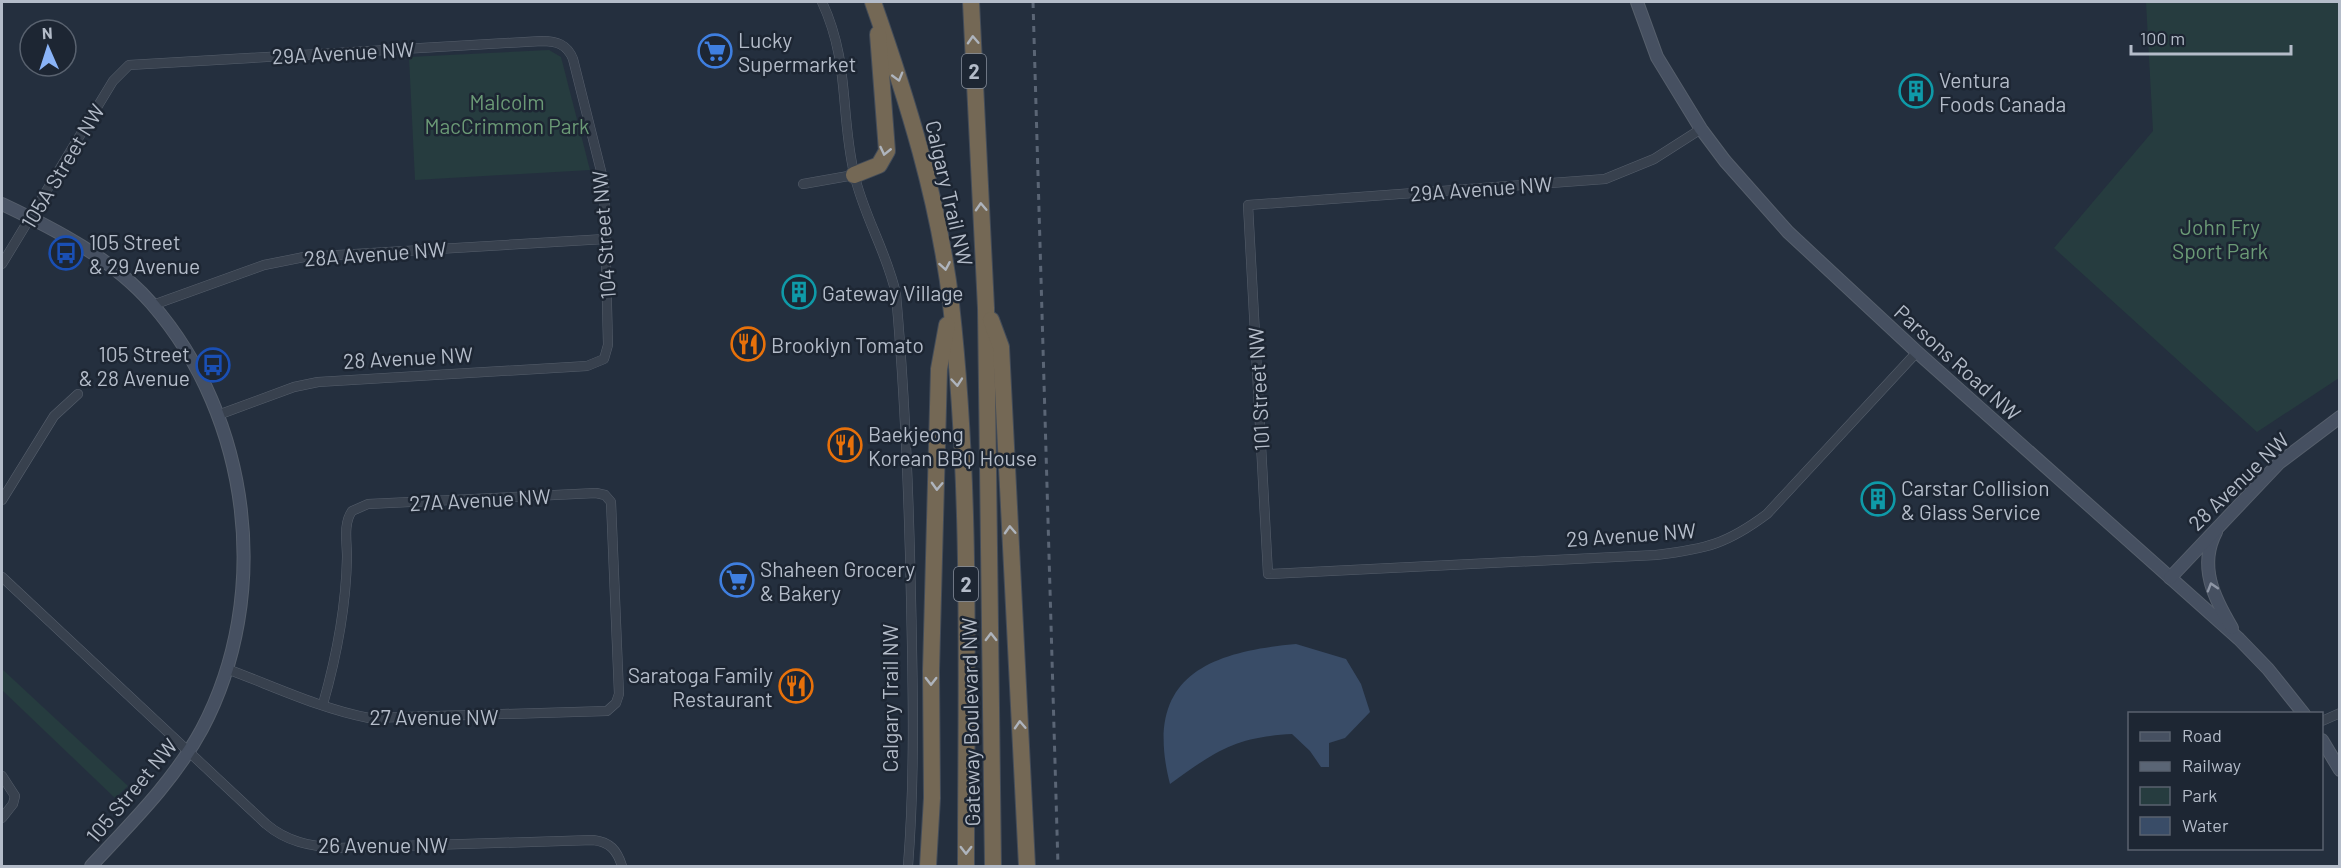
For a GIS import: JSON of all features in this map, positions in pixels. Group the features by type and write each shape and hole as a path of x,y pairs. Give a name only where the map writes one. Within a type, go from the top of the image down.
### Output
{"highway":[{"name":"Gateway Boulevard NW","path":"971,2 986,308 993,867"},
{"path":"854,175 879,165 887,151 875,5"},
{"name":"Calgary Trail NW","path":"875,5 922,159 951,303 964,461 966,867"},
{"path":"928,867 932,798 931,671 939,369 951,303"},
{"path":"986,308 1001,347 1028,867"}],"main road":[{"name":"Parsons Road NW","path":"1637,2 1657,57 1701,129 1725,161 1788,232 1917,352 2239,639 2268,669 2302,712"},
{"path":"2,204 30,218"},
{"name":"105 Street NW","path":"30,218 99,259 153,305 191,360 218,415 236,476 243,529 240,616 227,669 213,706 189,752 165,785 92,867"},
{"name":"28 Avenue NW","path":"2170,578 2279,463 2340,417"},
{"path":"2221,522 2210,548 2208,571 2218,605 2239,639"},
{"path":"2323,742 2340,770"}],"street":[{"name":"Calgary Trail NW","path":"822,2 842,66 847,132 854,175 893,281 900,350 908,485 914,729 908,867"},
{"name":"29A Avenue NW","path":"124,68 141,62 542,41 563,45"},
{"name":"104 Street NW","path":"563,45 573,59 604,183 608,345 604,359"},
{"name":"105A Street NW","path":"2,264 124,68"},
{"name":"29A Avenue NW","path":"1248,205 1605,179 1654,159 1701,129"},
{"path":"803,184 854,175"},
{"name":"101 Street NW","path":"1248,205 1268,574"},
{"name":"28A Avenue NW","path":"153,305 264,265 292,259 605,239"},
{"name":"29 Avenue NW","path":"1268,574 1656,555 1699,550 1716,545 1750,527 1767,514 1917,352"},
{"name":"28 Avenue NW","path":"218,415 294,387 318,382 587,366 604,359"},
{"path":"2,500 54,416 78,394"},
{"name":"27A Avenue NW","path":"323,704 341,631 347,572 347,525 352,511 368,504 596,493 609,498 614,510 619,694 613,708"},
{"name":"26 Avenue NW","path":"2,577 266,824 284,837 303,844 337,848 593,840 607,843 614,848 622,867"},
{"name":"27 Avenue NW","path":"227,669 354,715 378,719 603,712 613,708"},
{"path":"2323,721 2340,713"},
{"path":"2,776 15,796 13,804 2,818"}],"green space":[{"name":"John Fry Sport Park","path":"2146,2 2339,2 2339,378 2257,432 2054,248 2153,131"},
{"name":"Malcolm MacCrimmon Park","path":"549,50 561,57 590,170 415,180 409,57"},
{"path":"2,669 128,786 115,798 2,690"}],"water":[{"path":"1296,644 1346,659 1361,684 1370,712 1345,738 1329,743 1329,767 1321,767 1310,751 1292,734 1272,736 1255,738 1226,748 1170,784 1164,748 1166,719 1174,696 1189,678 1209,664 1234,654"}],"railway":[{"path":"1033,2 1058,866"}],"place":[{"name":"Lucky Supermarket","path":"715,51"},
{"name":"Ventura Foods Canada","path":"1916,91"},
{"name":"105 Street & 29 Avenue","path":"66,253"},
{"name":"Gateway Village","path":"799,292"},
{"name":"Brooklyn Tomato","path":"748,344"},
{"name":"105 Street & 28 Avenue","path":"213,365"},
{"name":"Baekjeong Korean BBQ House","path":"845,445"},
{"name":"Carstar Collision & Glass Service","path":"1878,499"},
{"name":"Shaheen Grocery & Bakery","path":"737,580"},
{"name":"Saratoga Family Restaurant","path":"796,686"}]}
